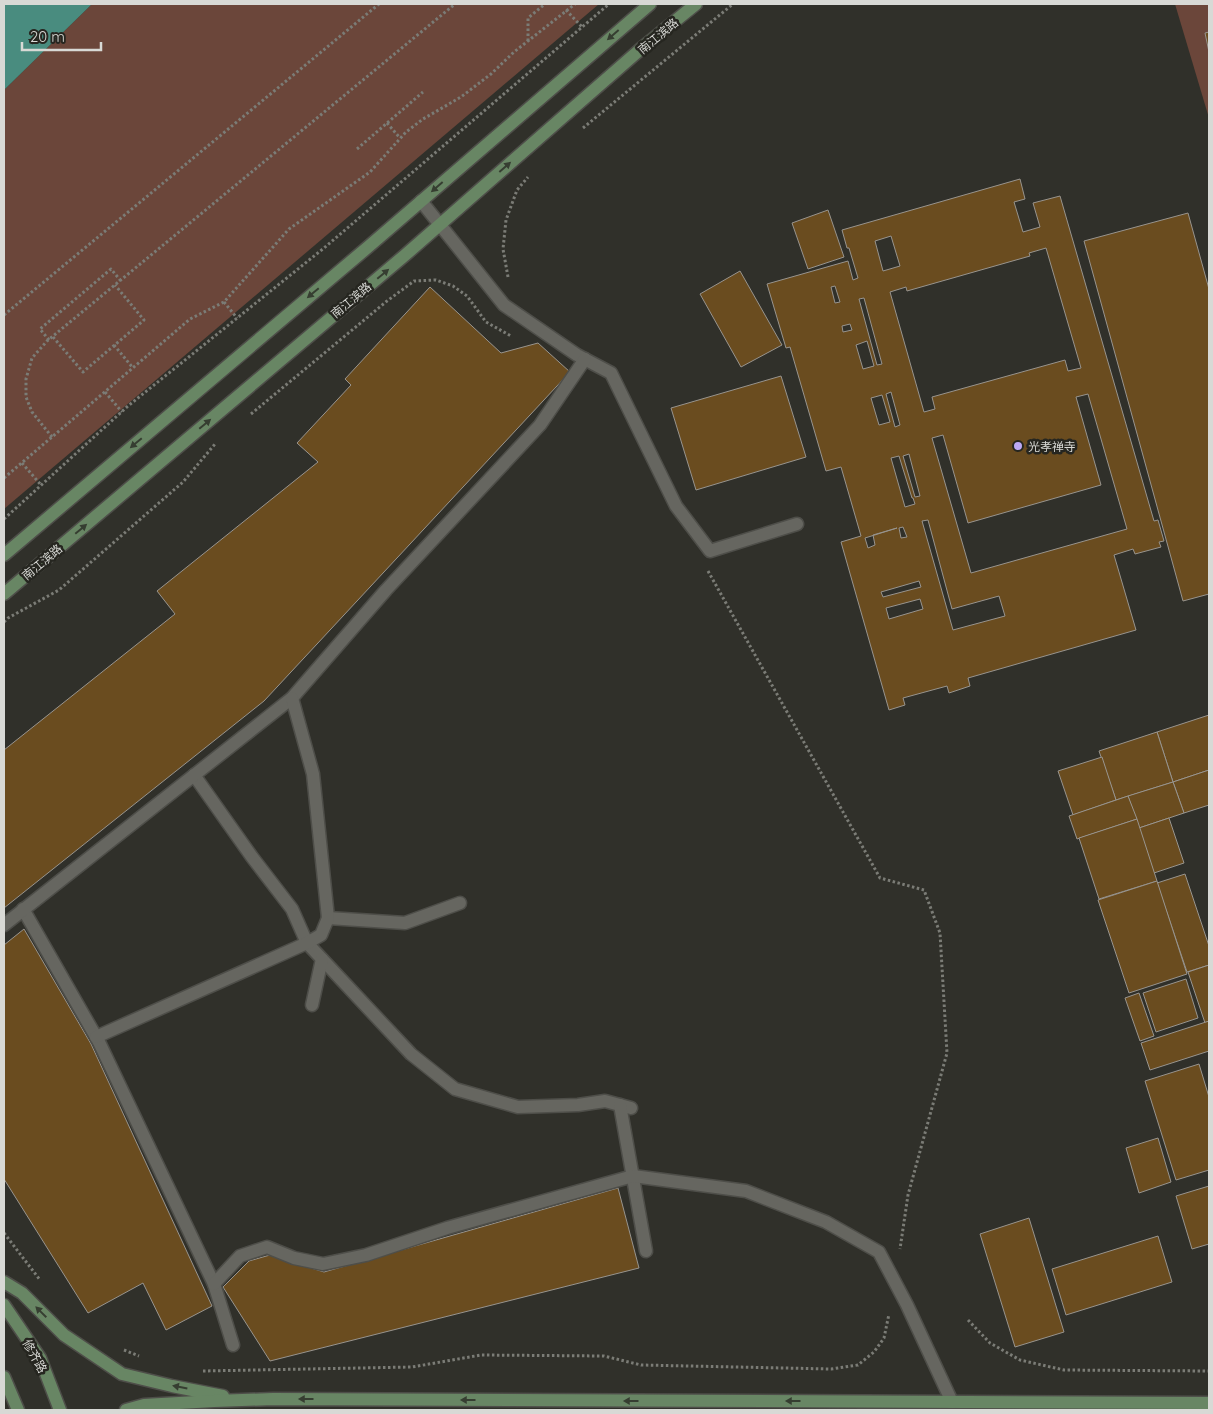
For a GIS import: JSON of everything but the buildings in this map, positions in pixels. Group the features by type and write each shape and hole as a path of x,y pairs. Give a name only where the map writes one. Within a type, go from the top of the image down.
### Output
{"main road":[{"path":"4,555 650,4"},
{"name":"南江滨路","path":"4,594 696,4"},
{"path":"4,1282 22,1294 64,1335 122,1374 246,1400"},
{"name":"修齐路","path":"4,1305 40,1358 60,1410"},
{"path":"4,1377 18,1410"},
{"path":"126,1410 144,1405 246,1400 952,1405 1209,1403"}],"street":[{"path":"421,201 504,305 585,359 611,372 676,506 710,551 797,524"},
{"path":"4,924 292,698 386,590 540,425 585,359"},
{"path":"96,1037 307,943 321,934 328,918 313,774 292,698"},
{"path":"194,775 252,857 292,909 307,943 411,1054 455,1089 518,1107 578,1105 606,1101 626,1107 633,1176 646,1251"},
{"path":"328,918 405,923 460,903"},
{"path":"23,909 96,1037 214,1284 234,1345"},
{"path":"312,1005 322,959"},
{"path":"214,1284 240,1256 267,1247 294,1258 323,1264 366,1255 447,1228 633,1176 746,1191 826,1222 879,1252 907,1305 952,1405"}],"path":[{"path":"4,316 379,4"},
{"path":"52,437 32,412 26,398 26,379 32,358 49,340 455,4"},
{"path":"528,41 528,18 545,4"},
{"path":"4,478 190,319 224,302 289,229 370,172 406,132 423,119 460,97 491,74 528,41 575,4"},
{"path":"4,519 122,412 324,248 609,4"},
{"path":"577,134 733,4"},
{"path":"566,10 582,26"},
{"path":"357,149 423,92"},
{"path":"387,123 400,138"},
{"path":"508,278 503,249 506,220 517,190 532,170"},
{"path":"49,340 40,330 111,269 121,281"},
{"path":"244,420 387,301 414,281 436,280 454,286 467,296 486,322 517,340"},
{"path":"53,337 83,372 114,346 144,320 115,285"},
{"path":"224,302 237,318"},
{"path":"114,346 133,368"},
{"path":"105,392 122,412"},
{"path":"4,622 58,590 183,482 221,439"},
{"path":"22,463 41,485"},
{"path":"203,1370 412,1367 481,1355 604,1356 641,1365 832,1369 858,1364 874,1352 884,1338 908,1195 947,1053 940,933 924,890 880,878 707,569"},
{"path":"4,1233 45,1287"},
{"path":"968,1320 990,1343 1020,1360 1064,1370 1209,1371"},
{"path":"118,1347 142,1357"}],"shaded area":[{"path":"92,4 599,4 4,509 4,90"},
{"path":"1175,4 1209,4 1209,118"}],"water":[{"path":"4,4 92,4 4,90"}],"place":[{"name":"光孝禅寺","path":"1018,446"}]}
